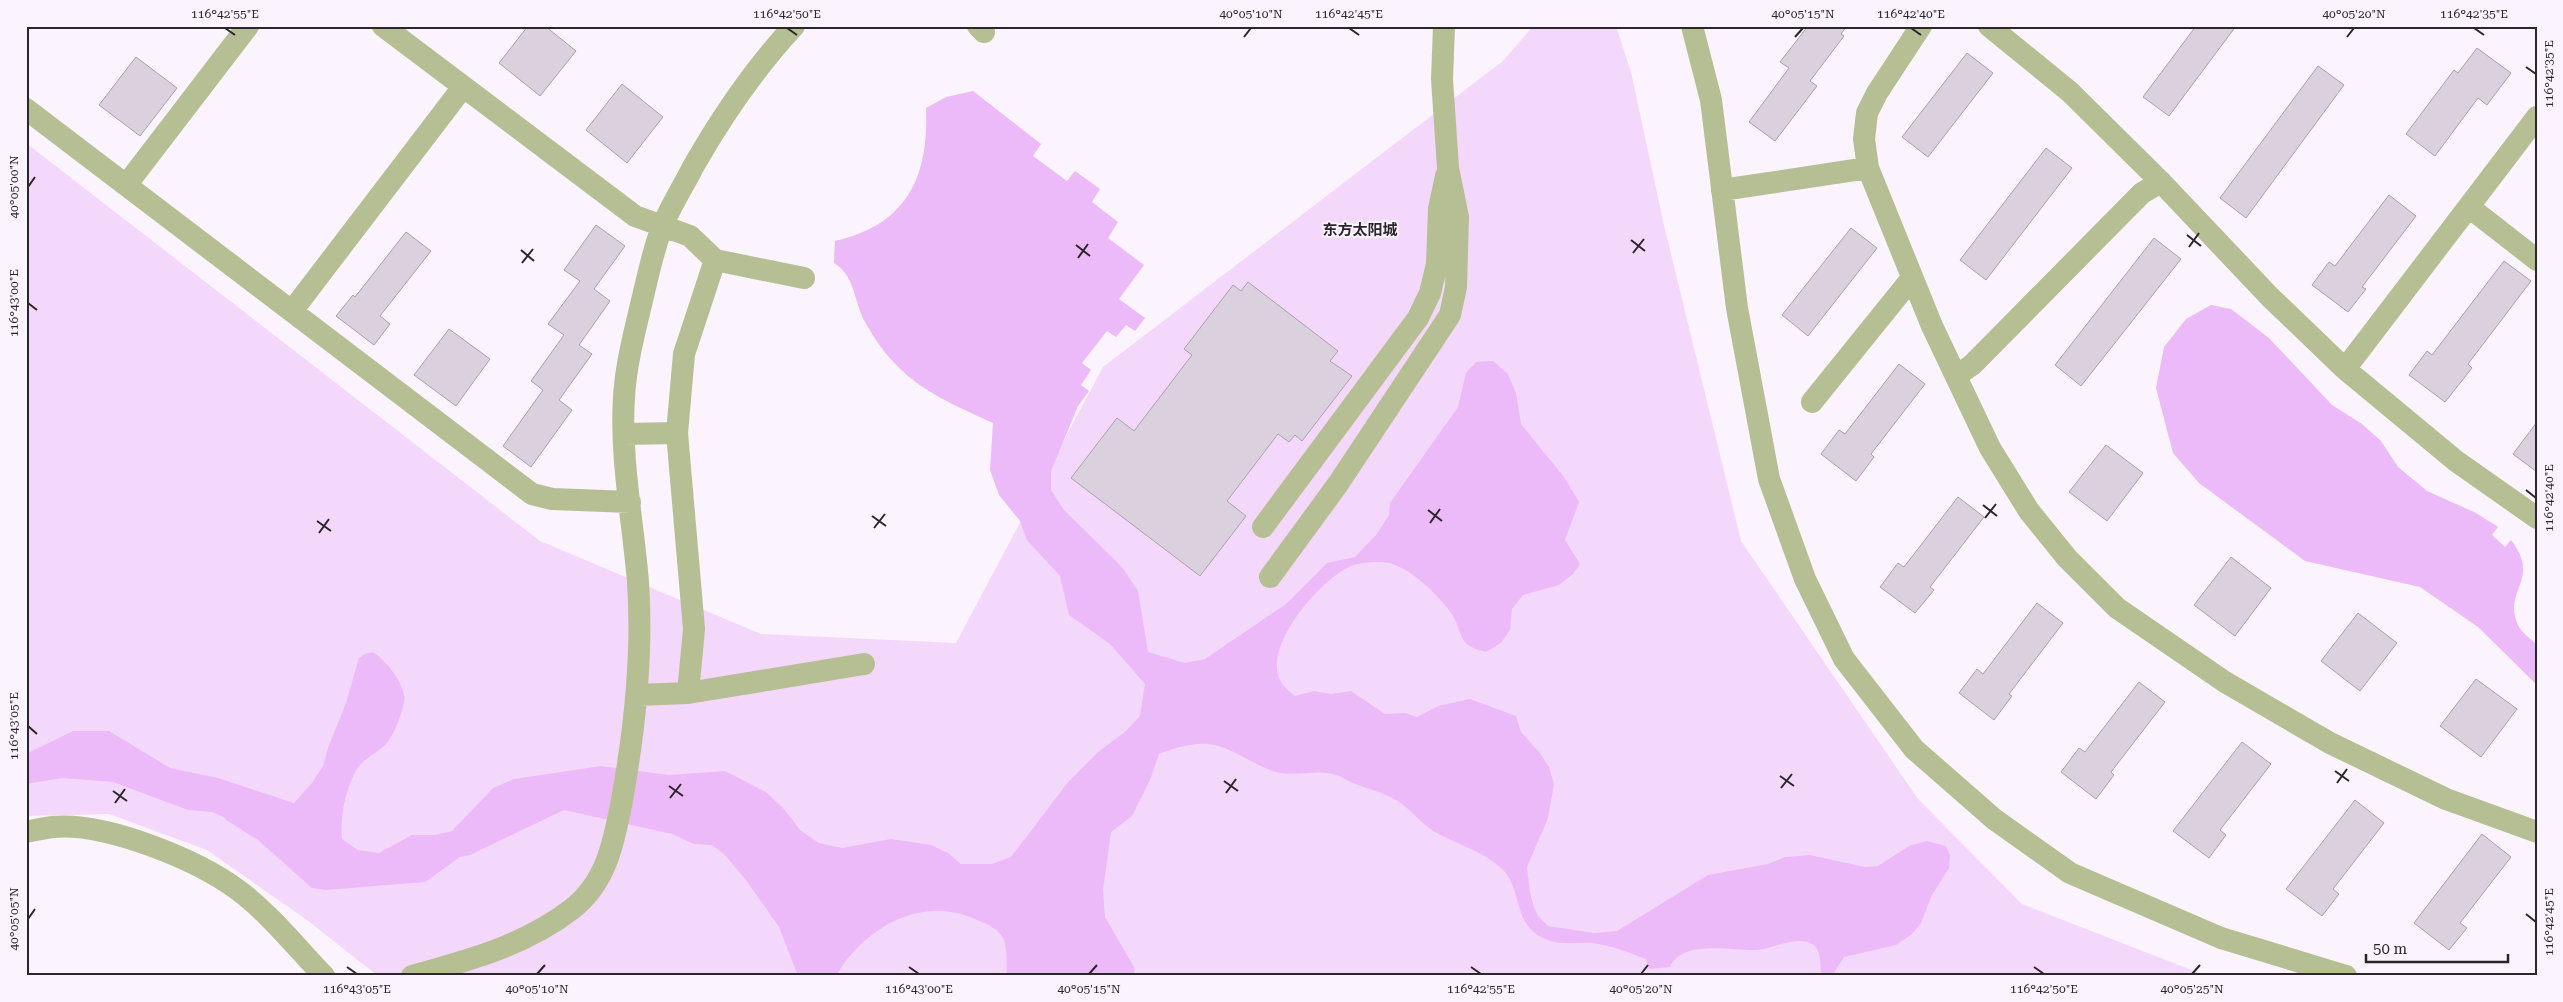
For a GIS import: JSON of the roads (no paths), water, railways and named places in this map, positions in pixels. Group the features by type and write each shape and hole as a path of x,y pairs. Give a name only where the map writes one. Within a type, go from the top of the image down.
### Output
{"street":[{"path":"127,184 248,26"},
{"path":"383,26 635,216 690,236 715,260 804,278"},
{"path":"412,976 517,944 573,909 590,892 605,869 616,833 633,735 637,695 638,585 630,502 624,398 631,345 662,227 715,129 748,79 794,26"},
{"path":"1270,577 1338,484 1450,316 1456,287 1458,217 1448,168 1442,79 1444,26"},
{"path":"1692,26 1710,100 1737,308 1769,479 1805,579 1844,659 1914,749 1994,819 2070,873 2221,938 2346,976"},
{"path":"1920,26 1877,93 1867,113 1864,140 1868,168 1912,278 1956,376 1990,448 2029,511 2067,558 2117,608 2225,682 2330,743 2446,799 2537,832"},
{"path":"1989,26 2070,92 2161,182 2270,297 2345,369 2456,461 2537,518"},
{"path":"292,311 463,87"},
{"path":"26,109 532,494 552,499 630,502"},
{"path":"2345,369 2537,117"},
{"path":"1263,527 1418,318 1430,293 1437,264 1439,209 1448,168"},
{"path":"1722,190 1868,168"},
{"path":"1956,376 1972,365 2142,193 2161,182"},
{"path":"2469,207 2537,260"},
{"path":"688,693 694,630 676,433 684,354 715,260"},
{"path":"1812,402 1912,278"},
{"path":"625,434 676,433"},
{"path":"637,695 688,693 864,664"},
{"path":"26,832 54,827 87,830 133,839 208,870 238,890 265,914 324,976"}],"district":[{"name":"东方太阳城","path":"1360,230"}]}
